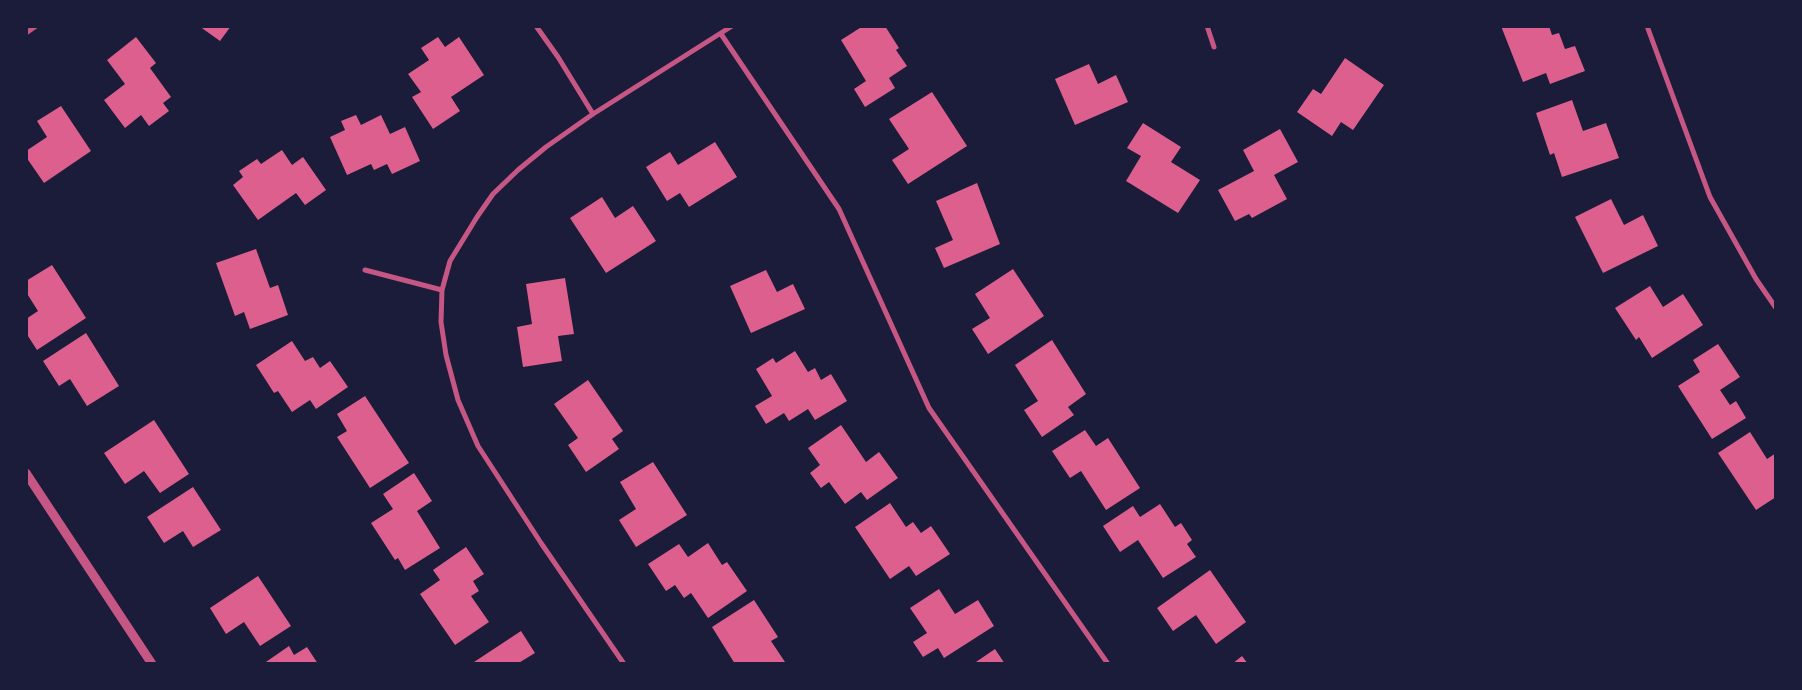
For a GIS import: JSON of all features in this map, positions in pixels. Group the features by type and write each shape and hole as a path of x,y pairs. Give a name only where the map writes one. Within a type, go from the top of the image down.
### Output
{"street":[{"path":"26,33 36,26"},
{"path":"536,26 594,114"},
{"path":"624,664 541,543 478,446 458,400 446,355 441,322 442,290 450,261 476,217 493,194 518,170 546,147 594,114 732,26"},
{"path":"1207,26 1214,48"},
{"path":"1648,26 1710,197 1756,280 1776,308"},
{"path":"721,34 839,209 929,408 1108,664"},
{"path":"365,270 442,290"},
{"path":"26,473 152,664"}],"building":[{"path":"199,26 231,26 220,41"},
{"path":"863,26 885,26 899,48 896,50 907,66 889,78 895,88 865,107 854,89 866,81 841,40"},
{"path":"1501,26 1549,26 1552,35 1559,33 1565,49 1575,46 1585,71 1550,84 1546,73 1523,82"},
{"path":"136,37 156,63 150,68 171,97 163,103 169,111 149,126 141,115 125,128 104,100 125,84 107,60"},
{"path":"438,37 445,47 459,37 484,75 451,97 460,111 433,129 412,97 421,92 408,74 429,60 421,48"},
{"path":"1345,58 1384,85 1353,130 1341,122 1332,136 1297,112 1313,89 1321,94"},
{"path":"1089,64 1098,84 1116,75 1128,102 1075,125 1055,79"},
{"path":"932,92 967,146 908,184 892,160 909,149 889,119"},
{"path":"1572,100 1583,131 1606,123 1619,158 1562,177 1554,153 1550,155 1536,113"},
{"path":"61,106 91,151 44,183 26,157 26,151 47,137 37,121"},
{"path":"356,115 361,125 381,115 390,134 405,127 420,161 392,174 387,164 374,170 371,164 347,175 330,137 345,130 341,121"},
{"path":"1143,123 1181,147 1171,162 1200,180 1178,213 1126,181 1141,156 1127,148"},
{"path":"1280,129 1298,162 1274,175 1287,199 1252,218 1249,214 1235,221 1218,190 1254,171 1243,150"},
{"path":"715,142 737,177 689,207 680,193 667,201 646,167 670,152 678,165"},
{"path":"282,150 292,165 303,157 326,190 305,205 296,193 258,220 233,185 243,177 239,171 257,159 261,164"},
{"path":"977,183 1000,244 944,268 935,248 953,240 936,201"},
{"path":"602,197 615,218 633,206 656,241 606,273 570,218"},
{"path":"1611,199 1624,225 1643,215 1658,246 1603,273 1575,217"},
{"path":"256,249 270,288 278,285 288,315 250,329 244,312 235,316 216,263"},
{"path":"52,265 86,318 37,350 26,333 26,319 38,311 26,292 26,281"},
{"path":"1013,269 1044,316 988,354 972,329 990,318 975,294"},
{"path":"766,270 777,292 793,284 805,309 751,333 730,286"},
{"path":"565,278 574,334 558,336 562,361 523,367 517,327 532,324 526,284"},
{"path":"1650,286 1663,307 1683,294 1703,325 1652,358 1639,337 1636,340 1615,308"},
{"path":"86,333 119,386 87,406 70,379 59,386 43,361"},
{"path":"1052,340 1086,394 1068,407 1074,415 1042,437 1024,410 1038,401 1015,365"},
{"path":"292,341 305,361 313,357 320,368 330,361 348,387 316,409 310,400 292,412 278,391 274,393 256,365"},
{"path":"1718,344 1740,377 1720,390 1730,405 1736,401 1746,418 1712,439 1678,386 1700,372 1693,360"},
{"path":"795,351 808,372 815,368 821,380 831,374 847,401 815,420 808,409 789,421 784,413 766,424 755,406 772,396 756,369 773,358 776,363"},
{"path":"588,380 623,431 612,439 619,449 586,472 568,445 578,438 554,404"},
{"path":"365,396 409,463 370,488 337,437 347,431 337,414"},
{"path":"154,420 189,474 160,493 144,471 125,484 104,453"},
{"path":"841,425 866,462 879,452 898,478 867,500 861,492 845,504 829,482 821,488 810,473 820,465 808,448"},
{"path":"1085,430 1096,446 1108,438 1140,488 1106,510 1081,471 1070,478 1052,451"},
{"path":"1750,432 1767,459 1776,453 1776,497 1756,510 1718,453"},
{"path":"653,462 687,515 636,547 619,520 636,509 620,482"},
{"path":"414,473 432,501 417,511 440,548 405,570 398,558 395,560 371,523 393,509 383,494"},
{"path":"193,487 221,530 193,547 183,531 164,543 147,517"},
{"path":"890,503 906,527 913,522 921,533 931,526 950,554 916,576 909,566 890,579 855,527"},
{"path":"1160,504 1175,527 1181,523 1192,540 1187,544 1196,557 1163,578 1138,540 1120,552 1103,526 1133,506 1140,517"},
{"path":"708,543 722,565 727,562 747,591 708,618 691,593 684,598 675,585 666,591 648,564 679,544 688,557"},
{"path":"466,547 484,574 473,581 479,591 471,596 489,622 455,645 420,594 440,580 433,570"},
{"path":"1210,570 1246,622 1216,644 1196,615 1173,631 1157,608"},
{"path":"258,576 291,626 260,646 244,622 226,634 210,608"},
{"path":"939,589 955,614 978,600 994,626 944,658 938,648 923,657 913,642 927,633 910,608"},
{"path":"754,600 778,637 771,641 785,662 782,664 735,664 712,627"},
{"path":"521,631 535,653 517,664 471,664"},
{"path":"289,646 294,655 307,647 318,664 263,664"},
{"path":"995,649 1005,664 973,664"},
{"path":"1242,656 1248,664 1232,664"}]}
